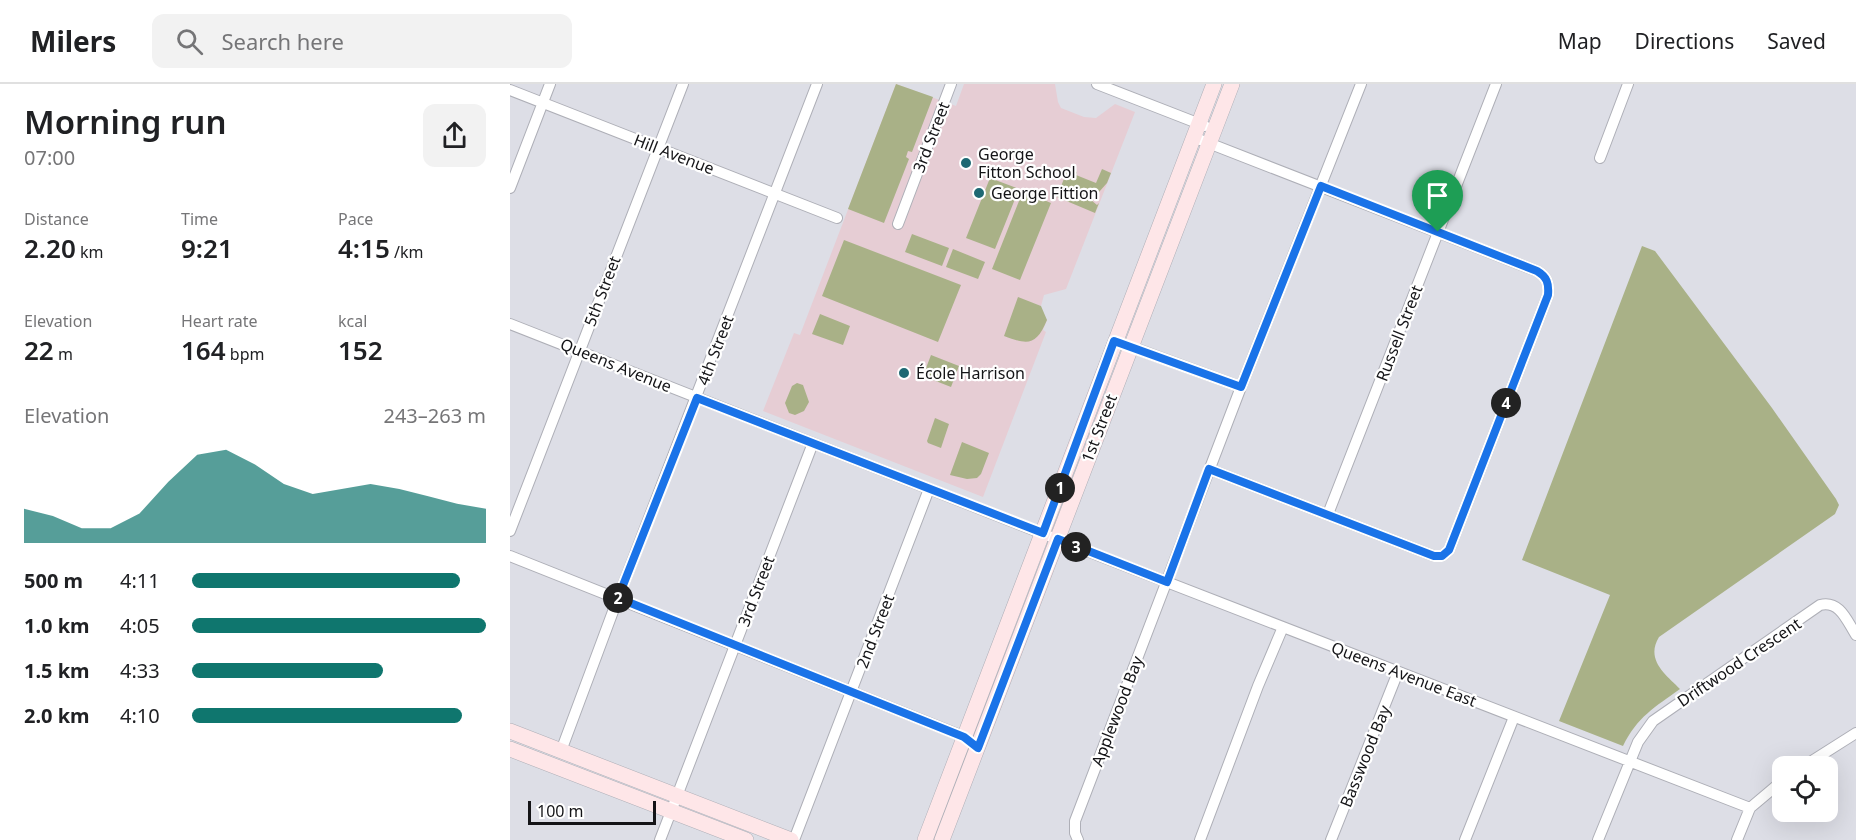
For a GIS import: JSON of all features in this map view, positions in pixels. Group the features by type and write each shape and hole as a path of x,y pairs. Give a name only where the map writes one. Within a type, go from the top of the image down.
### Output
{"main road":[{"name":"1st Street","path":"925,840 1214,84"},
{"name":"1st Street","path":"942,840 1130,346 1233,84"},
{"path":"510,731 793,840"},
{"path":"510,748 746,840"}],"street":[{"path":"510,188 550,84"},
{"name":"5th Street","path":"510,531 683,84"},
{"name":"4th Street","path":"561,751 817,84"},
{"name":"3rd Street","path":"897,224 951,84"},
{"path":"1097,84 1321,186 1537,271 1545,276 1549,286 1544,306 1449,550 1442,556 1434,556 1209,469"},
{"name":"Applewood Bay","path":"1078,840 1075,833 1075,822 1209,469 1361,84"},
{"name":"Russell Street","path":"1328,514 1496,84"},
{"path":"1600,158 1628,84"},
{"name":"Hill Avenue","path":"510,90 776,192 837,218"},
{"name":"Queens Avenue","path":"510,324 1058,539"},
{"path":"1114,341 1241,387"},
{"name":"3rd Street","path":"660,840 813,443"},
{"name":"2nd Street","path":"793,840 929,489"},
{"name":"Queens Avenue East","path":"1058,539 1750,808"},
{"path":"510,556 964,737 978,748"},
{"name":"Driftwood Crescent","path":"1630,761 1642,734 1653,721 1809,615 1814,609 1827,603 1834,605 1840,609 1856,635"},
{"path":"1200,840 1258,686 1283,627"},
{"name":"Basswood Bay","path":"1331,840 1398,672"},
{"path":"1465,840 1514,717"},
{"path":"1820,756 1856,733"},
{"path":"1598,840 1630,761"},
{"path":"1737,840 1750,808 1772,789"}],"shaded area":[{"path":"896,84 956,106 964,84 1055,84 1061,108 1084,117 1096,118 1115,104 1135,112 1066,289 1044,295 1041,306 1030,302 1047,320 1043,330 1046,332 983,497 763,411 794,333 800,335"}],"green space":[{"path":"896,84 933,97 912,152 908,151 906,157 909,159 884,223 848,209"},
{"path":"1068,168 1077,172 1076,175 1096,183 1102,169 1111,173 1107,183 1099,192 1096,191 1091,200 1097,205 1099,203 1095,213 1057,197"},
{"path":"990,178 1019,189 995,249 966,238"},
{"path":"1023,191 1051,203 1020,280 992,269"},
{"path":"912,234 949,248 942,266 905,252"},
{"path":"844,240 961,285 938,342 822,296"},
{"path":"1642,246 1655,251 1772,408 1839,505 1835,514 1659,637 1655,645 1656,660 1680,689 1655,707 1634,727 1623,746 1559,721 1610,595 1522,560"},
{"path":"953,249 985,262 978,279 946,267"},
{"path":"1018,297 1041,306 1047,320 1039,335 1030,341 1019,341 1004,336"},
{"path":"820,314 850,326 843,345 812,334"},
{"path":"931,355 959,366 951,387 923,376"},
{"path":"797,383 803,385 809,402 804,411 795,415 789,413 785,403 792,386"},
{"path":"935,418 949,424 941,448 927,441"},
{"path":"962,442 989,453 981,474 977,478 967,479 950,475"}],"place":[{"name":"George Fitton School","path":"966,163"},
{"name":"George Fittion","path":"979,193"},
{"name":"École Harrison","path":"904,373"}],"route":[{"path":"1321,186 1438,232 1537,271 1545,276 1549,286 1548,295 1449,550 1442,556 1434,556 1209,469 1167,582 1058,539 978,748 964,737 618,598 697,398 1043,533 1114,341 1241,387 1321,186"}]}
